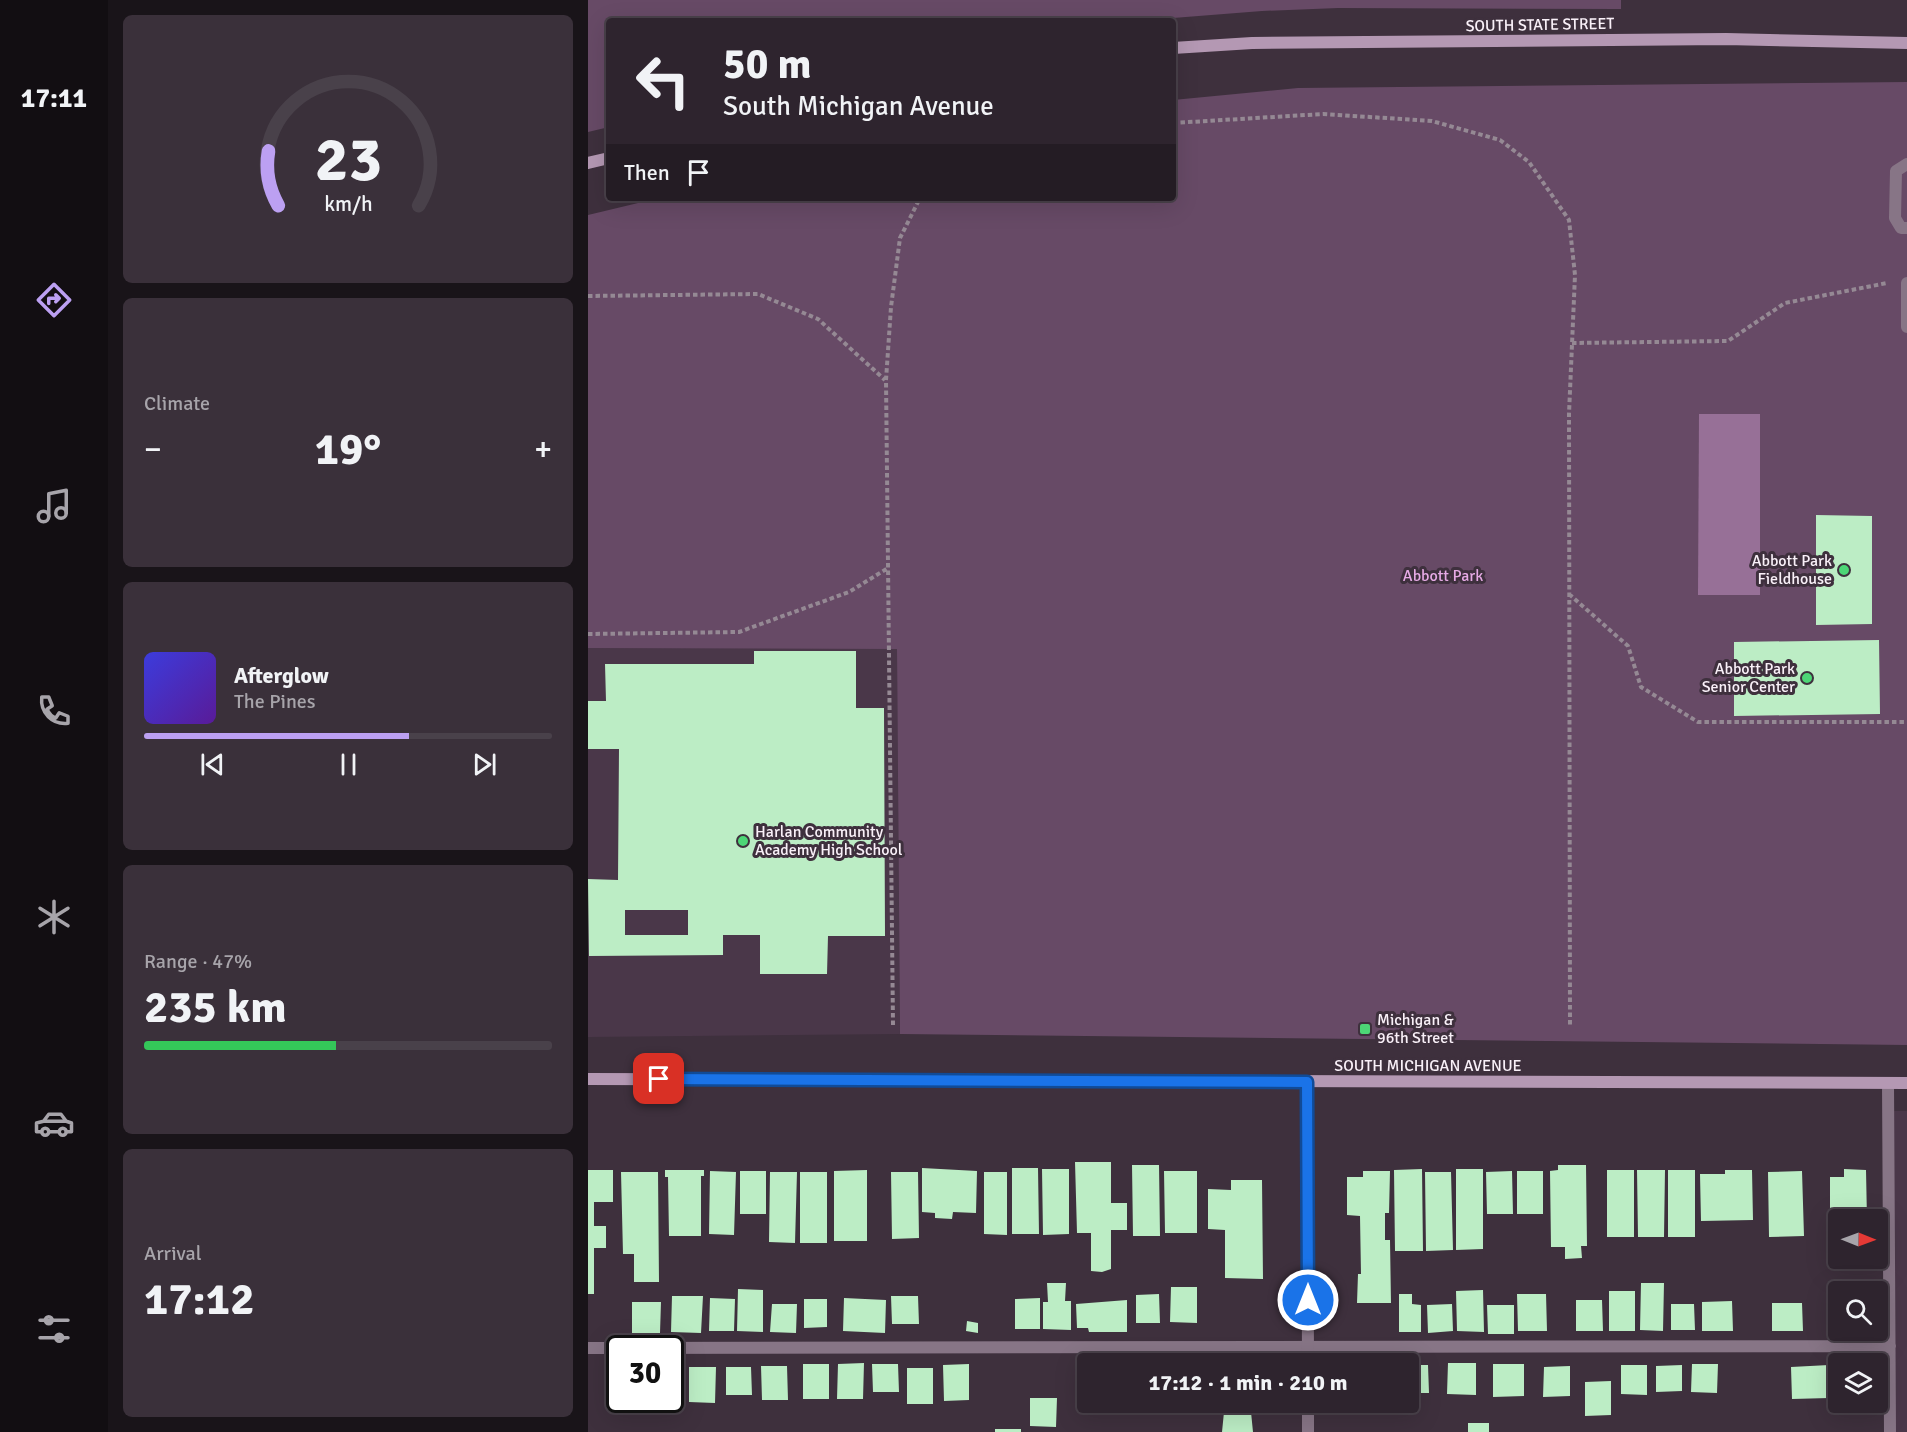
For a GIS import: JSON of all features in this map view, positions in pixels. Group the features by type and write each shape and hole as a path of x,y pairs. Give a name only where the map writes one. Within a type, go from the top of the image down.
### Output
{"main road":[{"name":"SOUTH STATE STREET","path":"1176,48 1252,43 1726,39 1907,43"},
{"path":"588,163 606,159"},
{"name":"SOUTH MICHIGAN AVENUE","path":"588,1079 1907,1083"}],"street":[{"path":"1907,164 1896,171 1894,218 1900,228 1907,228"},
{"path":"1907,283 1907,327"},
{"path":"1307,1082 1308,1353"},
{"path":"1888,1083 1890,1432"},
{"path":"588,1348 1890,1346"},
{"path":"1308,1413 1308,1432"}],"path":[{"path":"1176,123 1323,114 1432,121 1500,140 1529,162 1569,220 1575,275 1569,414 1570,1027"},
{"path":"893,1024 886,380 891,307 900,238 918,201"},
{"path":"1572,343 1728,341 1785,303 1879,282 1907,283"},
{"path":"588,296 758,294 818,319 886,380"},
{"path":"588,634 739,632 849,592 888,567"},
{"path":"1569,594 1628,646 1641,687 1698,723 1907,722"}],"shaded area":[{"path":"1699,414 1760,414 1760,595 1698,595"},
{"name":"Harlan Community Academy High School","path":"588,648 897,648 900,1034 588,1037"},
{"path":"1885,1111 1907,1111 1907,1432 1887,1432 1888,1209 1886,1209"}],"green space":[{"path":"588,0 1621,0 1621,9 1338,8 1173,18 606,18 606,128 588,132"},
{"name":"Abbott Park","path":"1907,82 1907,1045 900,1034 897,649 588,648 588,215 646,201 1176,201 1176,100 1298,88"}],"building":[{"name":"Abbott Park Fieldhouse","path":"1816,515 1872,516 1872,624 1816,625"},
{"name":"Abbott Park Senior Center","path":"1879,640 1880,714 1734,716 1734,642"},
{"name":"Harlan Community Academy High School","path":"754,651 856,651 856,708 884,708 885,936 828,936 827,974 760,974 760,935 723,935 723,955 589,956 588,879 618,880 619,749 588,749 588,701 606,701 605,664 754,664","holes":["625,910 688,910 688,935 625,935"]},
{"path":"1075,1162 1111,1162 1111,1203 1127,1203 1127,1230 1111,1230 1111,1269 1102,1272 1091,1271 1091,1233 1077,1233"},
{"path":"1132,1165 1159,1165 1160,1236 1133,1236"},
{"path":"1558,1165 1586,1165 1587,1246 1581,1246 1582,1258 1565,1259 1565,1247 1551,1247 1550,1171 1558,1170"},
{"path":"922,1168 977,1171 976,1213 953,1212 952,1219 935,1218 935,1213 922,1212"},
{"path":"1012,1168 1038,1168 1039,1234 1012,1234"},
{"path":"1042,1169 1069,1169 1069,1234 1043,1235"},
{"path":"1422,1169 1423,1251 1395,1251 1394,1170"},
{"path":"1456,1169 1483,1169 1483,1249 1456,1250"},
{"path":"1844,1169 1866,1170 1867,1209 1830,1209 1830,1177 1844,1177"},
{"path":"588,1170 613,1170 613,1202 594,1202 594,1226 606,1226 606,1248 594,1248 594,1294 588,1294"},
{"path":"665,1170 704,1170 704,1176 701,1176 701,1236 669,1236 668,1177 665,1177"},
{"path":"867,1170 867,1241 834,1241 834,1171"},
{"path":"1607,1170 1634,1170 1634,1237 1607,1237"},
{"path":"1637,1170 1665,1170 1664,1237 1638,1237"},
{"path":"1668,1170 1695,1170 1695,1237 1668,1237"},
{"path":"1725,1170 1752,1170 1753,1220 1701,1221 1700,1174 1725,1174"},
{"path":"710,1171 736,1172 734,1235 709,1234"},
{"path":"740,1171 766,1171 766,1214 740,1214"},
{"path":"1164,1171 1197,1171 1197,1233 1165,1233"},
{"path":"1363,1171 1390,1171 1389,1213 1385,1213 1385,1240 1390,1240 1391,1303 1357,1303 1358,1274 1361,1274 1360,1216 1347,1215 1347,1177 1363,1177"},
{"path":"1512,1171 1513,1214 1487,1214 1486,1172"},
{"path":"1517,1171 1543,1171 1543,1214 1517,1214"},
{"path":"1802,1171 1804,1236 1769,1237 1768,1172"},
{"path":"621,1172 658,1172 659,1282 634,1282 634,1254 623,1254"},
{"path":"770,1172 797,1172 795,1243 769,1242"},
{"path":"800,1172 827,1172 827,1243 800,1243"},
{"path":"891,1172 918,1172 919,1238 892,1239"},
{"path":"984,1172 1007,1172 1007,1235 984,1234"},
{"path":"1425,1172 1451,1172 1453,1250 1426,1251"},
{"path":"1231,1180 1262,1180 1263,1279 1225,1278 1225,1230 1208,1229 1208,1189 1231,1190"},
{"path":"1047,1283 1066,1283 1065,1301 1071,1301 1071,1330 1043,1329 1043,1302 1048,1302"},
{"path":"1641,1283 1664,1283 1663,1331 1640,1330"},
{"path":"1171,1287 1197,1287 1197,1323 1170,1322"},
{"path":"738,1289 763,1290 763,1332 737,1331"},
{"path":"1483,1290 1484,1332 1457,1331 1456,1291"},
{"path":"1609,1291 1635,1291 1635,1331 1609,1331"},
{"path":"1159,1294 1160,1323 1136,1323 1136,1295"},
{"path":"1399,1294 1412,1294 1412,1304 1421,1305 1421,1332 1399,1332"},
{"path":"1517,1294 1546,1294 1547,1331 1518,1331"},
{"path":"672,1296 703,1296 701,1333 671,1332"},
{"path":"891,1296 918,1296 919,1324 892,1324"},
{"path":"710,1298 735,1299 734,1331 709,1331"},
{"path":"844,1298 886,1300 885,1333 843,1331"},
{"path":"1040,1298 1040,1329 1015,1329 1015,1299"},
{"path":"804,1299 827,1299 827,1327 804,1328"},
{"path":"1127,1300 1127,1332 1089,1332 1088,1328 1077,1328 1076,1304"},
{"path":"1576,1300 1602,1300 1603,1331 1576,1331"},
{"path":"1732,1301 1733,1331 1702,1331 1702,1302"},
{"path":"632,1302 661,1302 660,1333 632,1333"},
{"path":"1772,1303 1802,1303 1803,1331 1772,1331"},
{"path":"772,1304 797,1304 796,1333 770,1332"},
{"path":"1452,1304 1453,1331 1428,1333 1427,1305"},
{"path":"1671,1304 1694,1304 1695,1330 1671,1330"},
{"path":"1487,1305 1514,1305 1514,1334 1488,1334"},
{"path":"967,1321 978,1323 978,1333 966,1331"},
{"path":"864,1363 863,1399 837,1399 838,1364"},
{"path":"1448,1363 1476,1363 1476,1395 1447,1394"},
{"path":"803,1364 829,1364 829,1399 803,1399"},
{"path":"872,1364 898,1364 899,1392 873,1392"},
{"path":"969,1364 969,1400 944,1401 943,1365"},
{"path":"1493,1364 1524,1364 1524,1396 1493,1397"},
{"path":"1692,1364 1718,1364 1717,1393 1691,1392"},
{"path":"1419,1365 1428,1365 1429,1393 1419,1393"},
{"path":"1621,1365 1647,1365 1647,1395 1621,1394"},
{"path":"1682,1365 1682,1391 1656,1392 1656,1366"},
{"path":"1828,1365 1828,1398 1792,1399 1791,1367"},
{"path":"761,1366 787,1366 788,1400 762,1400"},
{"path":"1570,1366 1570,1396 1543,1397 1544,1367"},
{"path":"689,1367 716,1367 715,1403 689,1402"},
{"path":"726,1367 751,1367 752,1395 726,1395"},
{"path":"907,1368 933,1368 933,1404 907,1404"},
{"path":"1611,1381 1611,1415 1585,1416 1585,1382"},
{"path":"1030,1398 1057,1398 1056,1427 1030,1426"},
{"path":"1224,1413 1251,1413 1253,1432 1222,1432"},
{"path":"1468,1423 1489,1423 1489,1432 1468,1432"},
{"path":"995,1429 1021,1429 1021,1432 995,1432"}],"place":[{"name":"Abbott Park Fieldhouse","path":"1844,570"},
{"name":"Abbott Park Senior Center","path":"1807,678"},
{"name":"Harlan Community Academy High School","path":"743,841"},
{"name":"Michigan & 96th Street","path":"1365,1029"}],"route":[{"path":"659,1079 1307,1082 1308,1300"}]}
